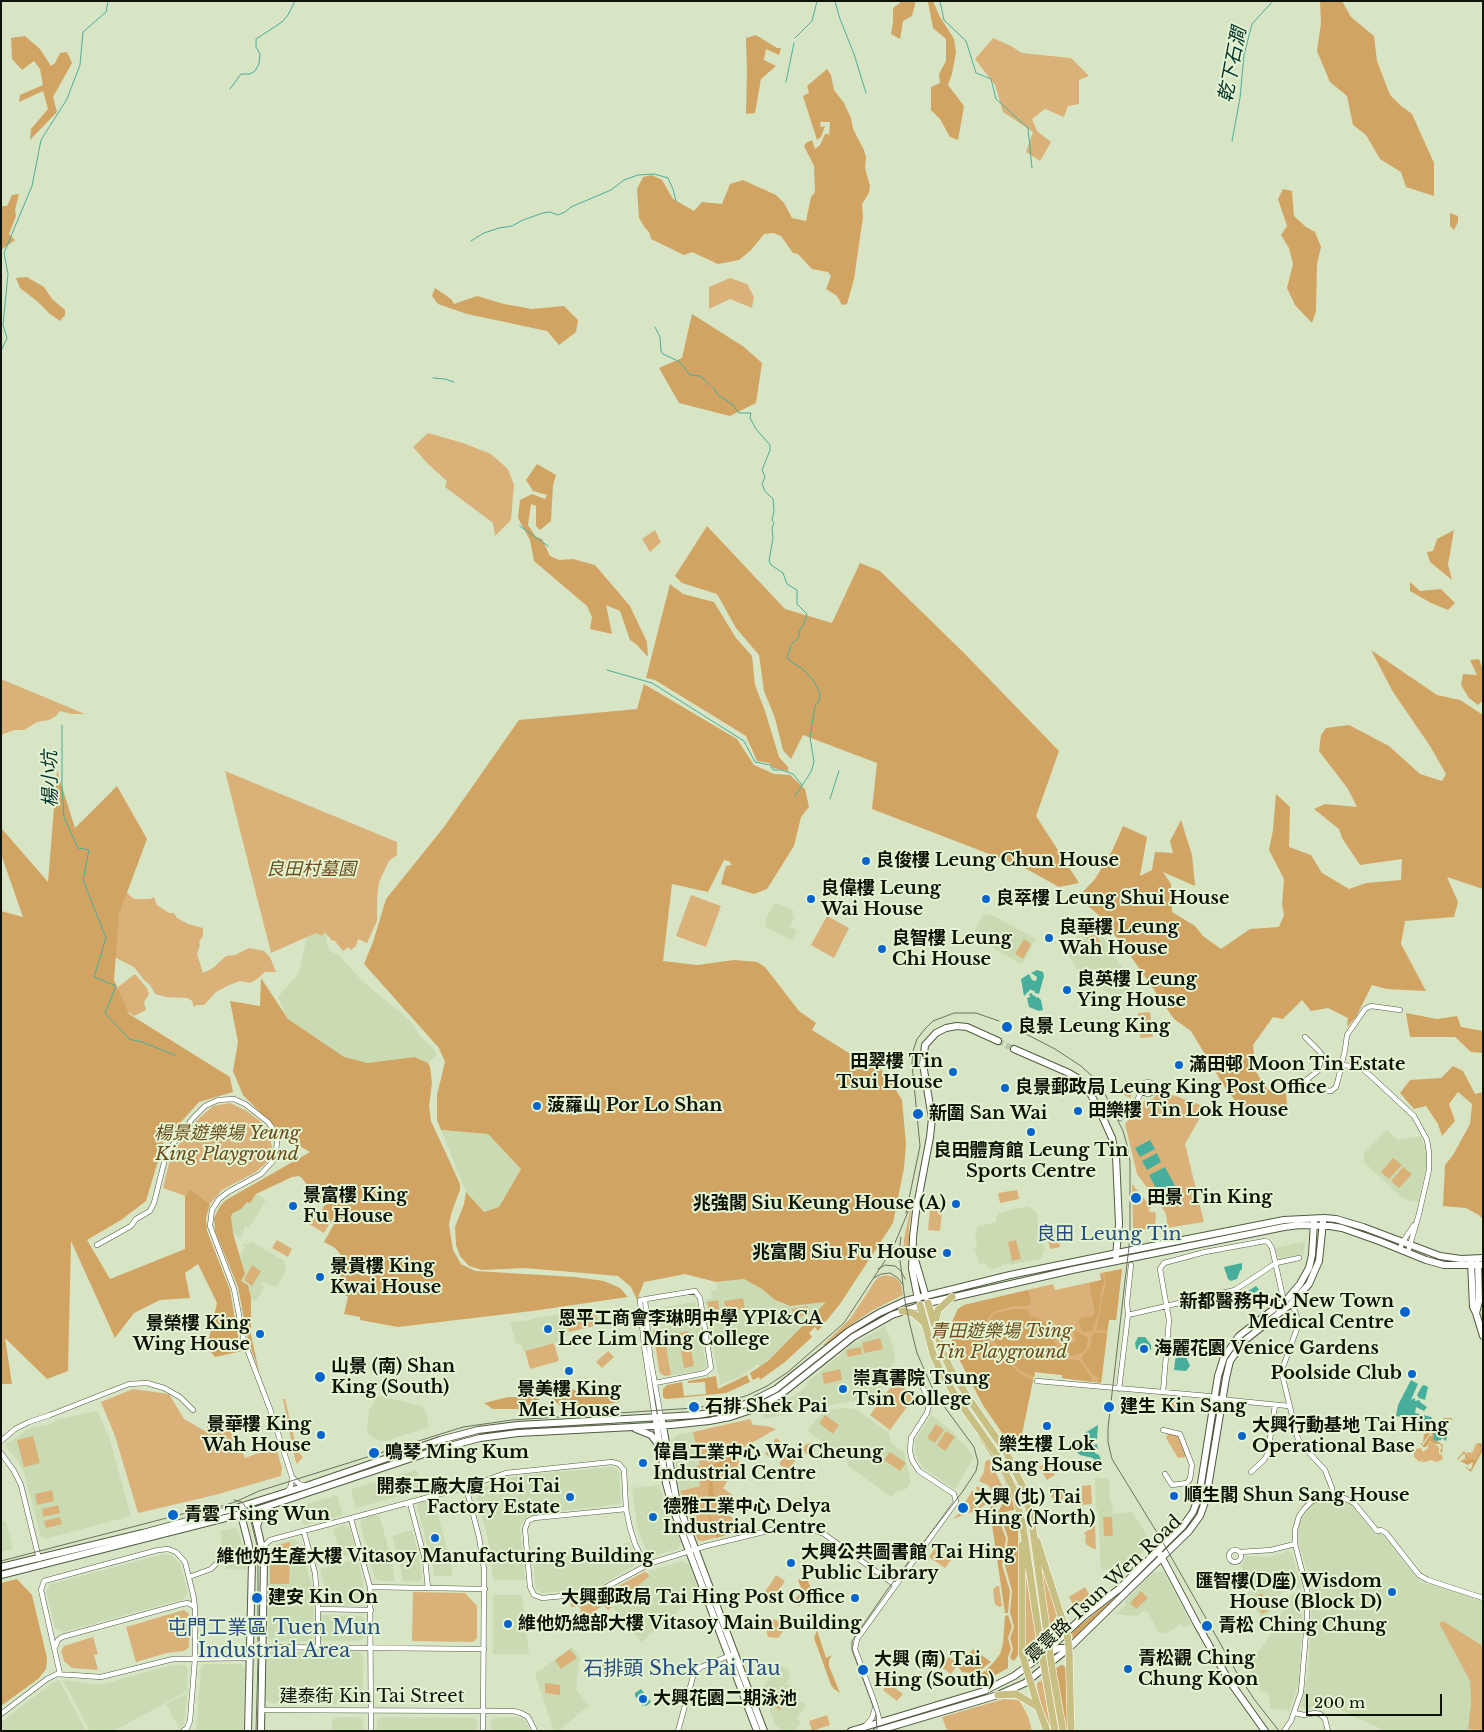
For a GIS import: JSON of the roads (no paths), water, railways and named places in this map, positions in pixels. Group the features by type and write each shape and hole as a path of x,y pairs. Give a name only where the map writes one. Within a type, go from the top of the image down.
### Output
{"main road":[{"path":"998,1041 967,1027 957,1026 946,1028 936,1033 925,1046 923,1064 931,1108 931,1127 915,1216 912,1269 924,1323 934,1354 944,1376 992,1446 1008,1474 1017,1498 1055,1731"},
{"path":"1014,1049 1069,1073 1079,1080 1089,1091 1102,1116 1112,1138 1116,1156 1119,1219 1115,1262"},
{"path":"1,1568 40,1562 253,1511 442,1448 480,1438 518,1433 659,1426 719,1419 761,1405 789,1388 858,1333 882,1320 920,1305 952,1297 1314,1222 1324,1218 1336,1219 1378,1233 1401,1246"},
{"name":"震寰路 Tsun Wen Road","path":"851,1731 864,1727 883,1728 998,1695 1021,1686 1069,1648 1190,1531 1204,1508 1228,1367 1236,1351 1248,1336 1292,1303 1306,1289 1315,1273 1320,1255 1324,1218"},
{"path":"1,1575 40,1562 239,1507 440,1440 478,1430 518,1425 658,1418 718,1412 758,1399 785,1383 835,1341 859,1324 890,1308 918,1297 1116,1253 1284,1220 1314,1222 1323,1226 1342,1228 1409,1249 1470,1262 1481,1262 1479,1301 1476,1313"},
{"name":"震寰路 Tsun Wen Road","path":"883,1728 1006,1682 1026,1669 1067,1634 1084,1616 1119,1589 1183,1526 1196,1504 1200,1488 1220,1370 1231,1346 1244,1332 1284,1302 1300,1284 1309,1268 1312,1255 1314,1222"},
{"path":"913,1253 946,1359 954,1376 1001,1444 1015,1468 1025,1495 1067,1634 1071,1731"},
{"path":"1470,1262 1473,1307 1483,1336"},
{"path":"934,1324 938,1310 952,1297"},
{"path":"902,1311 915,1315 924,1323"},
{"path":"658,1418 660,1447 669,1498 764,1731"},
{"path":"659,1426 673,1489 692,1551"},
{"path":"633,1427 652,1435 660,1447"},
{"path":"251,1503 264,1562 260,1731"},
{"path":"257,1526 261,1515 269,1506"},
{"path":"239,1507 252,1562 248,1731"},
{"path":"1032,1523 1048,1641 1063,1731"},
{"path":"1023,1527 1022,1654 1038,1707 1048,1731"},
{"path":"1158,1550 1228,1679 1265,1731"},
{"path":"1041,1656 1059,1648 1069,1648"},
{"path":"732,1655 757,1731"},
{"path":"998,1695 1016,1694 1038,1707"}],"street":[{"path":"1305,1037 1322,1056 1318,1071 1306,1080 1321,1091 1331,1091 1336,1087 1338,1080 1347,1035 1365,1009 1371,1006 1400,1010"},
{"path":"1342,1065 1360,1067 1406,1107 1427,1140 1429,1152 1428,1170 1409,1249"},
{"path":"1120,1118 1133,1108 1142,1091"},
{"path":"97,1245 131,1226 136,1219 150,1212 154,1203 164,1159 193,1118 206,1106 218,1100 234,1099 245,1104 270,1124 277,1141 273,1161 262,1174 228,1192 219,1199 212,1210 210,1226 234,1289 244,1341 270,1409 292,1477 291,1486 287,1492"},
{"path":"1401,1246 1417,1220"},
{"path":"1163,1392 1170,1320 1160,1269 1167,1261 1265,1241 1271,1245 1284,1302"},
{"path":"1128,1315 1235,1290 1276,1263 1299,1258"},
{"path":"1119,1389 1128,1315 1127,1302 1131,1265"},
{"path":"642,1299 689,1291 698,1293 711,1364 710,1370 707,1373 655,1383"},
{"path":"642,1299 644,1346 658,1418"},
{"path":"642,1299 655,1383 658,1418"},
{"path":"1292,1303 1299,1323 1282,1372 1289,1406 1299,1440 1325,1470 1332,1492"},
{"path":"883,1728 856,1652 855,1644 865,1626 955,1505 956,1499 954,1494 920,1471 912,1460 910,1451 911,1438 930,1405 921,1384 912,1375"},
{"path":"1037,1381 1289,1406"},
{"path":"1,1441 23,1424 128,1384 147,1383 164,1388 180,1397 192,1410"},
{"path":"1251,1472 1264,1460 1268,1453 1275,1405"},
{"path":"1163,1430 1180,1434 1192,1465 1190,1479 1187,1483 1172,1485 1165,1474"},
{"path":"1,1453 14,1470 21,1484 40,1562"},
{"path":"262,1548 270,1540 466,1488 515,1472 614,1463 619,1464 624,1470 626,1509 633,1537 646,1566"},
{"path":"292,1477 299,1484 306,1486"},
{"path":"466,1488 481,1545 484,1570 483,1731"},
{"path":"1284,1731 1290,1725 1295,1713 1302,1684 1307,1621 1307,1590 1295,1544 1295,1530 1299,1516 1311,1502 1332,1492 1348,1499 1357,1505 1377,1531 1381,1530 1386,1533 1416,1571 1424,1578 1483,1598"},
{"path":"410,1503 425,1560 428,1588"},
{"path":"626,1509 534,1518 528,1521 525,1528 532,1592 542,1598 595,1593 646,1566 779,1527 804,1527 828,1536 895,1585"},
{"path":"351,1519 370,1588 371,1731"},
{"path":"304,1532 315,1573 318,1647"},
{"path":"1240,1552 1271,1550 1295,1544"},
{"path":"60,1674 41,1590 42,1583 46,1579 165,1549 174,1550 185,1562 194,1594 195,1607 195,1658 190,1721 187,1728 183,1731"},
{"path":"189,1577 211,1569 216,1564"},
{"path":"370,1588 485,1589"},
{"path":"55,1649 56,1642 62,1637 182,1604 188,1603 195,1607"},
{"path":"318,1610 371,1610"},
{"path":"262,1646 370,1649 484,1649"},
{"path":"678,1731 694,1673 701,1667 732,1655"},
{"path":"1,1714 47,1679 60,1674 106,1677 168,1660 250,1658"},
{"path":"864,1727 872,1718 875,1704"},
{"name":"建泰街 Kin Tai Street","path":"261,1710 513,1711 521,1713 530,1719 535,1731"},
{"path":"1295,1713 1320,1714 1325,1719 1328,1731"}],"water":[{"path":"1037,970 1043,972 1044,976 1039,994 1031,989 1024,996 1021,979 1029,974 1032,980 1036,981 1037,977 1031,973"},
{"path":"1032,993 1033,996 1035,995 1036,998 1038,997 1041,1000 1043,1010 1039,1011 1029,1007 1027,998"},
{"path":"1150,1140 1155,1149 1140,1157 1135,1148"},
{"path":"1157,1153 1161,1162 1147,1170 1142,1161"},
{"path":"1165,1167 1181,1197 1165,1205 1149,1175"},
{"path":"1242,1263 1242,1269 1237,1279 1231,1281 1228,1279 1224,1267"},
{"path":"1256,1286 1259,1290 1241,1300 1239,1297"},
{"path":"1138,1337 1145,1337 1151,1345 1151,1350 1136,1349 1135,1343"},
{"path":"1179,1341 1185,1343 1184,1352 1190,1366 1186,1371 1174,1370"},
{"path":"1411,1380 1418,1384 1411,1400 1415,1398 1415,1401 1420,1400 1427,1407 1424,1411 1416,1407 1415,1413 1431,1417 1433,1420 1421,1421 1396,1416 1398,1405"},
{"path":"1424,1385 1428,1387 1425,1400 1417,1395"},
{"path":"1098,1425 1097,1439 1089,1444 1083,1444 1085,1433"},
{"path":"1445,1428 1449,1429 1446,1441 1442,1438 1435,1441 1433,1439 1434,1433 1437,1431 1438,1433 1441,1429 1444,1433 1448,1430 1444,1430"},
{"path":"1076,1444 1086,1448 1097,1444 1098,1449 1095,1450 1095,1453 1099,1455 1104,1467 1097,1465 1093,1458 1080,1455 1076,1451"},
{"name":"大興花園二期泳池","path":"641,1689 651,1702 646,1706 643,1706 635,1696 635,1693"}],"waterway":[{"path":"1,351 7,338 3,325 8,274 4,253 32,186 41,140 67,99 80,65 83,32 106,12 108,1"},
{"path":"230,89 241,74 250,74 255,71 259,64 260,54 256,47 256,39 282,22 295,1"},
{"path":"795,38 812,21 817,1"},
{"path":"835,1 866,93"},
{"path":"940,1 944,20 966,41 976,73 991,79 996,99 1028,128 1032,168"},
{"name":"乾下石澗","path":"1232,141 1240,98 1244,55 1252,24 1273,1"},
{"path":"786,82 794,43"},
{"path":"471,241 484,233 512,226 543,213 550,212 558,215 571,207 611,190 624,180 638,175 654,174 668,178 676,201"},
{"path":"655,327 660,337 663,354 680,362 690,375 700,376 710,385"},
{"path":"433,378 454,382"},
{"path":"713,387 718,395 732,404 739,413 751,413 750,418 756,429 770,445 770,450 762,470 765,477 762,484 765,491 773,499 774,511 772,520 774,523 772,528 773,538 769,561 771,565 783,573 787,584 797,590 797,604 807,614 804,624 799,631 799,637 791,645 787,658 804,670 813,680 820,693 819,701 815,706 810,737 814,762 811,772 795,796"},
{"path":"1,415 1,420"},
{"path":"520,526 548,546"},
{"path":"607,670 652,683 744,741 755,762 770,765 773,770 782,770 793,774 802,785"},
{"name":"楊小坑","path":"62,725 64,817 78,848 89,850 83,880 106,938 94,977 116,986 105,1013 129,1039 175,1055"},
{"path":"830,799 839,771"}],"tunnel":[{"path":"998,1041 1014,1049"}],"tram line":[{"path":"906,1213 920,1146 912,1064 913,1051 917,1039 933,1021 954,1013 976,1013 999,1021"},
{"path":"1022,1032 1055,1049 1081,1066 1094,1078 1104,1092 1123,1131 1127,1145 1130,1161 1130,1238 1108,1428 1108,1442 1112,1459 1161,1539 1237,1673 1279,1731"},
{"path":"1,1561 186,1513 209,1510 235,1502 259,1491 463,1427 512,1420 694,1408 721,1404 748,1395 767,1386 788,1372 844,1323 892,1250 910,1207"},
{"path":"877,1731 876,1714 852,1650 852,1641 887,1590 963,1491 976,1471 978,1462 974,1447 935,1394 917,1353 905,1301 899,1252 901,1237"},
{"path":"878,1269 885,1265 895,1266 901,1271 905,1279"},
{"path":"874,1278 881,1274 890,1273 898,1278 903,1285"},
{"path":"234,1500 242,1502 248,1510 258,1549 256,1731"}],"place":[{"name":"良俊樓 Leung Chun House","path":"866,861"},
{"name":"良偉樓 Leung Wai House","path":"811,899"},
{"name":"良萃樓 Leung Shui House","path":"986,899"},
{"name":"良華樓 Leung Wah House","path":"1049,938"},
{"name":"良智樓 Leung Chi House","path":"882,949"},
{"name":"良英樓 Leung Ying House","path":"1067,990"},
{"name":"良景 Leung King","path":"1007,1027"},
{"name":"滿田邨 Moon Tin Estate","path":"1179,1065"},
{"name":"田翠樓 Tin Tsui House","path":"953,1072"},
{"name":"良景郵政局 Leung King Post Office","path":"1005,1088"},
{"name":"菠蘿山 Por Lo Shan","path":"537,1106"},
{"name":"田樂樓 Tin Lok House","path":"1078,1111"},
{"name":"新圍 San Wai","path":"918,1114"},
{"name":"良田體育館 Leung Tin Sports Centre","path":"1031,1132"},
{"name":"田景 Tin King","path":"1136,1198"},
{"name":"兆強閣 Siu Keung House (A)","path":"956,1204"},
{"name":"景富樓 King Fu House","path":"293,1206"},
{"name":"兆富閣 Siu Fu House","path":"947,1253"},
{"name":"景貴樓 King Kwai House","path":"320,1277"},
{"name":"新都醫務中心 New Town Medical Centre","path":"1405,1312"},
{"name":"恩平工商會李琳明中學 YPI&CA Lee Lim Ming College","path":"548,1329"},
{"name":"景榮樓 King Wing House","path":"260,1334"},
{"name":"海麗花園 Venice Gardens","path":"1144,1349"},
{"name":"景美樓 King Mei House","path":"569,1371"},
{"name":"Poolside Club","path":"1412,1374"},
{"name":"山景 (南) Shan King (South)","path":"320,1377"},
{"name":"崇真書院 Tsung Tsin College","path":"843,1389"},
{"name":"石排 Shek Pai","path":"694,1407"},
{"name":"建生 Kin Sang","path":"1109,1407"},
{"name":"樂生樓 Lok Sang House","path":"1047,1426"},
{"name":"景華樓 King Wah House","path":"321,1435"},
{"name":"大興行動基地 Tai Hing Operational Base","path":"1242,1436"},
{"name":"鳴琴 Ming Kum","path":"374,1453"},
{"name":"偉昌工業中心 Wai Cheung Industrial Centre","path":"643,1463"},
{"name":"順生閣 Shun Sang House","path":"1174,1496"},
{"name":"開泰工廠大廈 Hoi Tai Factory Estate","path":"570,1497"},
{"name":"大興 (北) Tai Hing (North)","path":"963,1508"},
{"name":"青雲 Tsing Wun","path":"173,1515"},
{"name":"德雅工業中心 Delya Industrial Centre","path":"653,1517"},
{"name":"維他奶生產大樓 Vitasoy Manufacturing Building","path":"435,1538"},
{"name":"大興公共圖書館 Tai Hing Public Library","path":"791,1563"},
{"name":"匯智樓(D座) Wisdom House (Block D)","path":"1392,1592"},
{"name":"建安 Kin On","path":"257,1598"},
{"name":"大興郵政局 Tai Hing Post Office","path":"855,1598"},
{"name":"維他奶總部大樓 Vitasoy Main Building","path":"508,1624"},
{"name":"青松 Ching Chung","path":"1207,1626"},
{"name":"青松觀 Ching Chung Koon","path":"1128,1669"},
{"name":"大興 (南) Tai Hing (South)","path":"863,1670"},
{"name":"大興花園二期泳池","path":"643,1699"}],"district":[{"name":"良田 Leung Tin","path":"1109,1235"},
{"name":"屯門工業區 Tuen Mun Industrial Area","path":"274,1640"},
{"name":"石排頭 Shek Pai Tau","path":"682,1669"}],"park label":[{"name":"良田村墓園","path":"311,870"},
{"name":"楊景遊樂場 Yeung King Playground","path":"227,1144"},
{"name":"青田遊樂場 Tsing Tin Playground","path":"1001,1342"}]}
